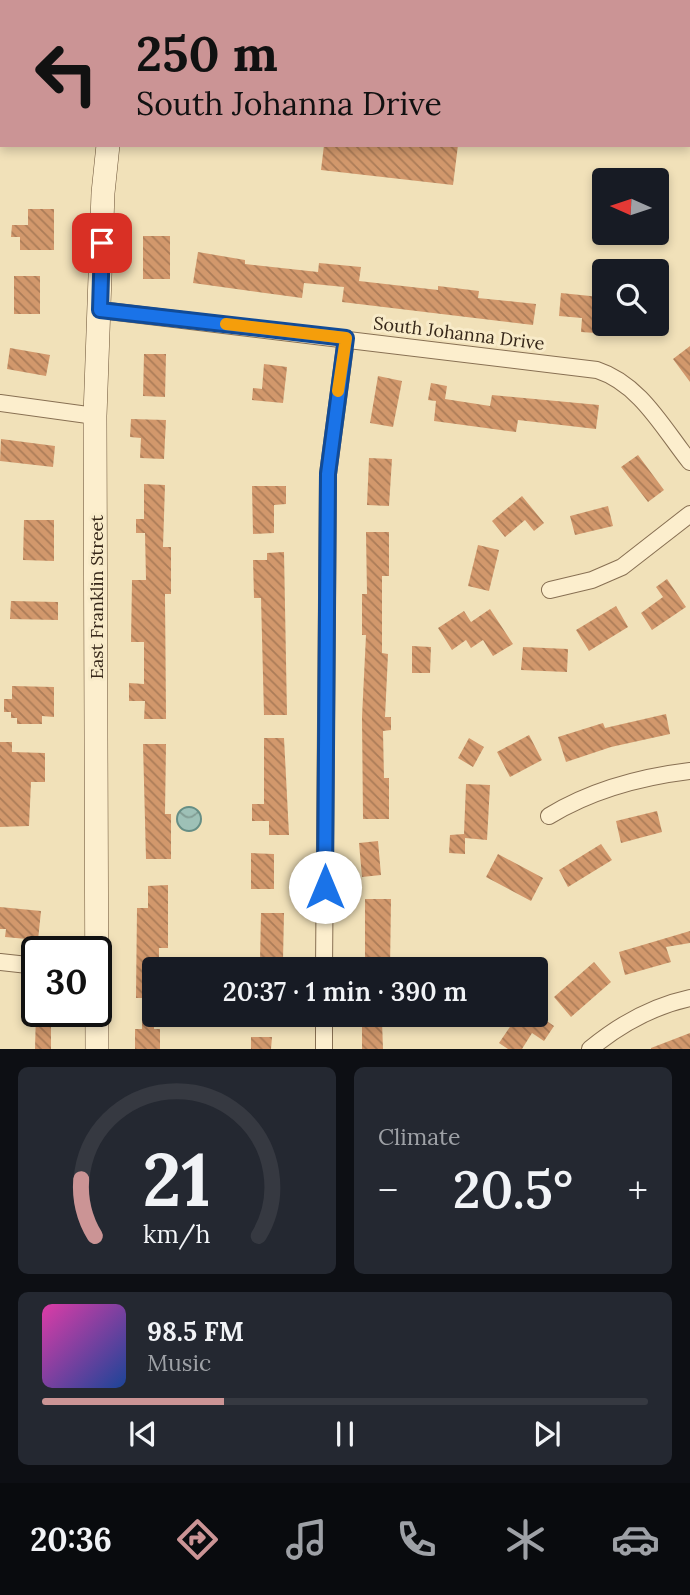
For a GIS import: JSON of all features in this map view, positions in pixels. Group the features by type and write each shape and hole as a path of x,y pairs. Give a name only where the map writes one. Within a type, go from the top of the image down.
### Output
{"street":[{"name":"East Franklin Street","path":"97,936 95,416 103,193 108,147"},
{"name":"South Johanna Drive","path":"100,310 597,370 611,374 632,388 690,462"},
{"path":"324,957 328,474 346,338"},
{"path":"0,403 95,416"},
{"path":"550,590 592,580 622,567 690,514"},
{"path":"548,816 590,795 633,781 690,771"},
{"path":"0,962 21,965"},
{"path":"590,1049 622,1025 657,1008 690,998"},
{"name":"East Franklin Street","path":"97,1027 97,1049"},
{"path":"324,1027 324,1049"}],"water":[{"path":"189,807 200,814 201,819 194,830 189,831 178,824 177,819 184,808"}],"building":[{"path":"324,147 458,147 453,185 321,170"},
{"path":"28,209 54,209 54,250 20,250 20,237 11,237 12,225 28,225"},
{"path":"143,236 170,236 170,279 143,279"},
{"path":"198,252 245,260 245,264 318,272 319,263 361,267 359,281 438,290 438,286 479,291 478,298 536,304 533,325 342,302 344,287 304,283 302,298 193,283"},
{"path":"14,276 40,276 40,314 14,314"},
{"path":"561,293 592,296 592,333 581,332 582,318 559,316"},
{"path":"690,346 690,382 673,359"},
{"path":"10,348 50,355 46,376 7,369"},
{"path":"144,354 166,354 165,397 143,396"},
{"path":"264,364 287,367 283,403 252,400 253,388 262,389"},
{"path":"378,376 402,381 393,427 370,423"},
{"path":"431,383 447,386 445,399 490,406 492,395 599,405 596,429 518,420 516,432 434,421 436,401 428,400"},
{"path":"131,419 166,420 164,459 140,458 141,438 130,437"},
{"path":"1,439 55,446 53,467 0,461"},
{"path":"638,455 664,490 648,502 621,467"},
{"path":"369,458 392,459 389,506 367,505"},
{"path":"144,484 165,485 163,547 171,547 171,594 165,594 166,719 144,719 145,701 129,701 129,683 144,684 144,642 131,642 132,580 146,580 145,533 136,533 136,519 144,519"},
{"path":"252,486 286,486 286,504 274,505 274,533 253,534"},
{"path":"522,496 544,523 534,531 525,520 505,537 492,521"},
{"path":"608,506 613,526 575,535 570,516"},
{"path":"24,520 54,520 54,561 23,560"},
{"path":"366,532 389,532 389,576 382,576 382,653 388,654 385,717 391,717 391,730 383,731 384,778 389,778 389,819 363,819 362,717 366,635 362,635 362,594 367,594"},
{"path":"478,545 499,550 489,591 468,586"},
{"path":"284,552 287,715 264,715 261,598 254,598 253,560 267,560 267,553"},
{"path":"667,579 686,607 652,630 641,613 663,597 656,587"},
{"path":"11,601 58,602 58,620 10,619"},
{"path":"616,606 628,627 589,651 576,630"},
{"path":"490,609 513,644 493,656 483,640 471,648 466,640 452,650 438,628 464,611 471,622"},
{"path":"412,646 431,647 430,673 412,673"},
{"path":"523,647 568,649 567,672 521,670"},
{"path":"12,686 54,687 54,717 42,716 42,724 17,724 17,718 11,718 11,712 4,712 4,699 12,699"},
{"path":"666,714 670,734 611,747 566,762 558,737 603,723 605,728"},
{"path":"529,735 542,760 510,777 497,752"},
{"path":"264,738 284,738 289,835 269,835 269,821 252,821 252,804 264,804"},
{"path":"469,738 484,747 473,767 458,758"},
{"path":"0,742 12,742 12,752 45,753 45,782 31,782 29,826 0,827"},
{"path":"143,744 166,744 165,814 171,814 171,859 146,859"},
{"path":"466,784 490,785 487,840 465,838 465,854 449,853 450,835 464,834"},
{"path":"657,811 662,832 621,843 616,821"},
{"path":"378,841 381,875 362,877 359,843"},
{"path":"601,844 612,860 568,887 559,870"},
{"path":"251,853 274,854 274,889 251,889"},
{"path":"498,854 543,878 531,901 486,877"},
{"path":"168,885 168,948 159,948 159,957 142,957 142,998 136,998 137,908 148,908 148,886"},
{"path":"365,899 391,899 390,957 365,957"},
{"path":"0,907 41,911 38,936 5,937 6,929 0,929"},
{"path":"261,913 284,913 283,957 260,957"},
{"path":"690,931 690,943 666,947 671,962 625,975 619,952"},
{"path":"594,962 611,982 571,1017 554,997"},
{"path":"548,1022 554,1026 544,1041 532,1033 522,1049 508,1049 499,1043 510,1027 548,1027"},
{"path":"36,1027 51,1027 51,1049 35,1049"},
{"path":"362,1027 382,1027 383,1049 362,1049"},
{"path":"135,1029 160,1029 160,1049 135,1049"},
{"path":"690,1033 690,1049 651,1049 651,1048"},
{"path":"251,1037 272,1037 271,1049 251,1049"}],"slow traffic":[{"path":"226,324 346,338 338,391"}],"route":[{"path":"102,243 100,310 346,338 328,474 325,887"}]}
